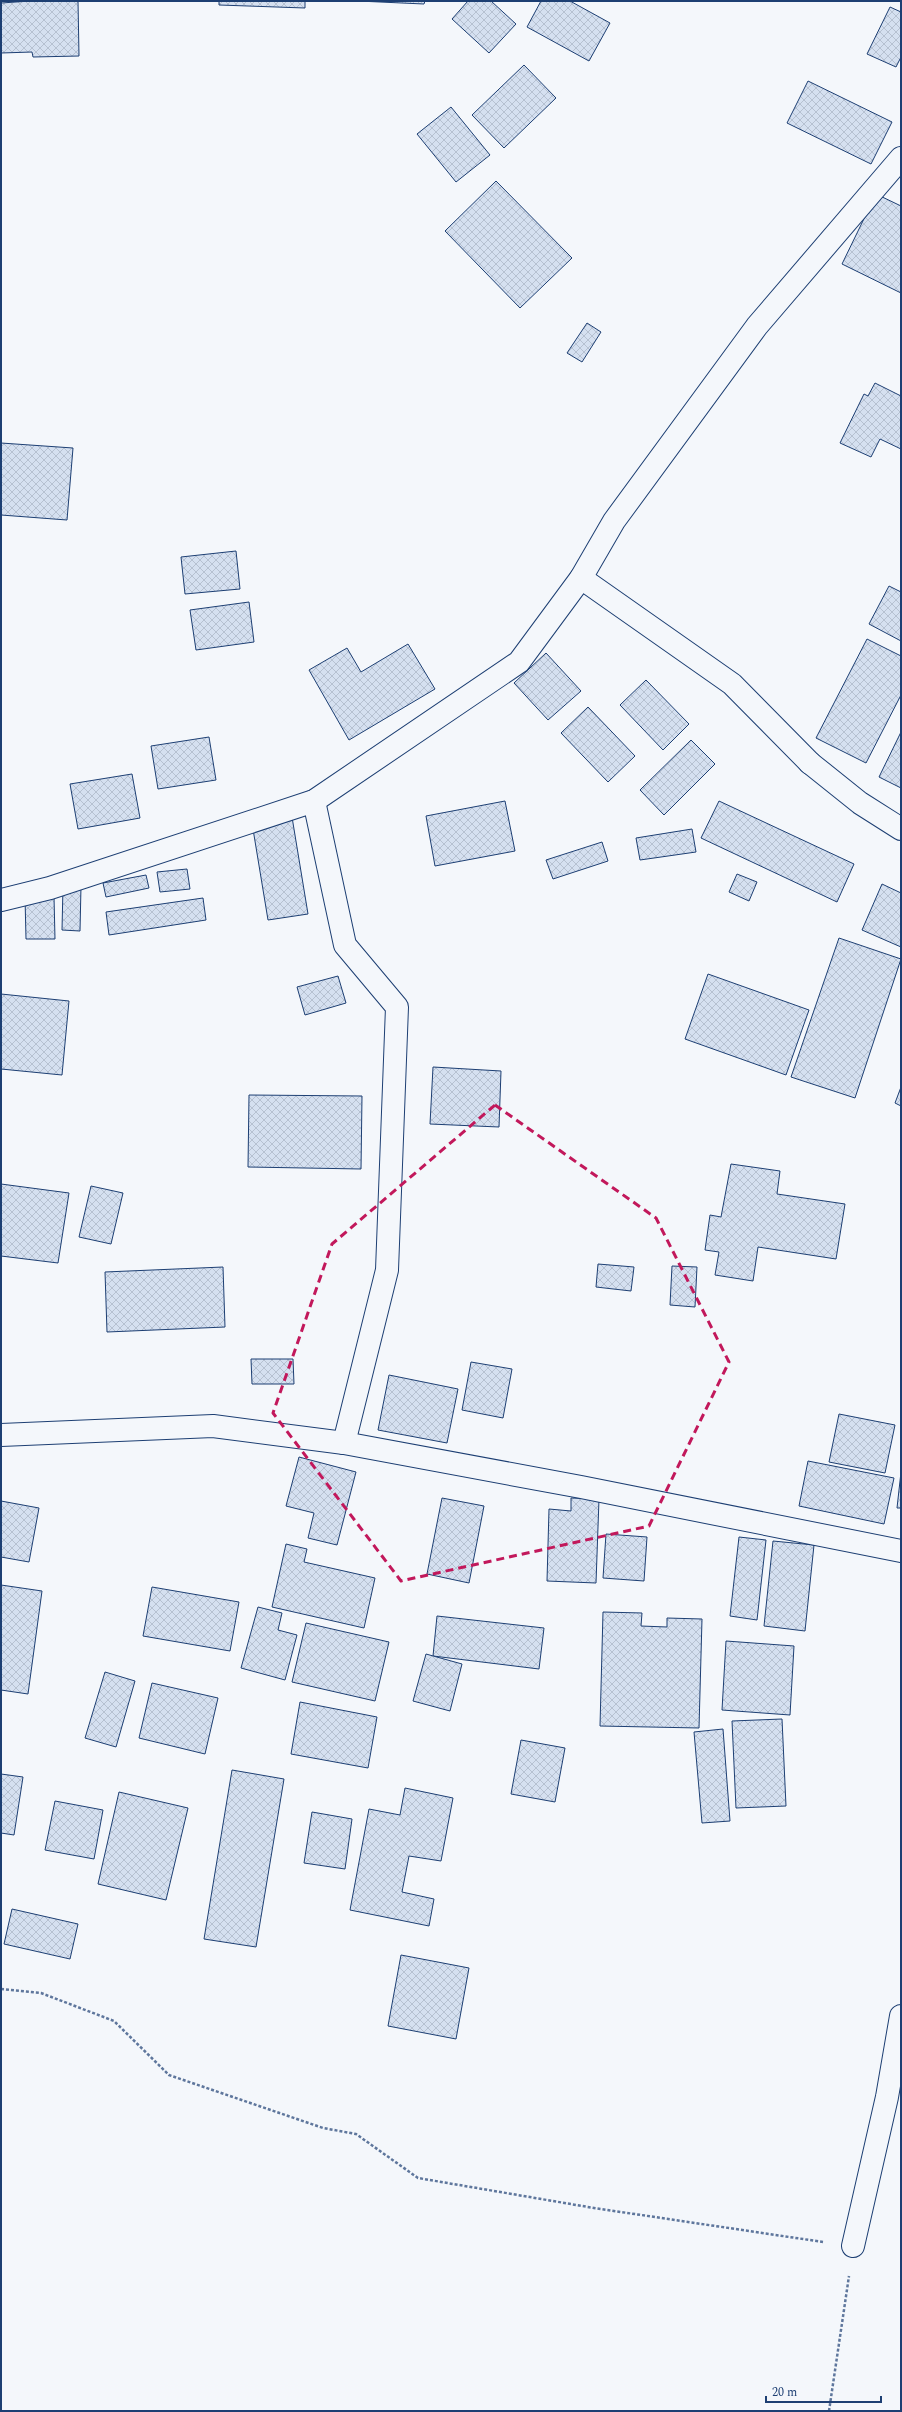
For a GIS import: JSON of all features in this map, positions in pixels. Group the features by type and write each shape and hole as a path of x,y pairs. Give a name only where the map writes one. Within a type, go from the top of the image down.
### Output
{"street":[{"path":"1,900 50,888 314,801 519,662 581,578 614,521 757,326 901,158"},
{"path":"581,578 732,684 810,763 860,803 901,829"},
{"path":"314,801 345,945 397,1007 387,1270 344,1444"},
{"path":"1,1435 213,1426 344,1444 581,1487 901,1551"},
{"path":"853,2246 887,2097 901,2016"}],"path":[{"path":"1,1989 41,1993 114,2021 169,2075 323,2128 356,2134 418,2178 594,2208 853,2246 829,2411"}],"highlighted area":[{"path":"495,1105 656,1218 729,1362 649,1526 401,1581 273,1413 332,1244"}],"building":[{"path":"31,1 78,1 79,56 33,57 32,52 1,53 1,3"},
{"path":"219,1 305,1 305,8 219,5"},
{"path":"358,1 425,1 424,4"},
{"path":"468,1 491,1 516,24 489,53 452,19"},
{"path":"541,1 570,1 610,23 589,61 527,27"},
{"path":"890,7 901,12 901,57 896,67 867,54"},
{"path":"524,65 556,98 504,148 472,115"},
{"path":"808,81 892,122 871,164 787,123"},
{"path":"451,107 490,155 456,182 417,134"},
{"path":"496,181 572,258 520,308 445,231"},
{"path":"876,194 901,206 901,293 842,264"},
{"path":"587,323 601,332 582,362 567,353"},
{"path":"875,383 901,396 901,449 880,439 871,457 840,443 864,394 868,396"},
{"path":"1,443 73,448 67,520 1,515"},
{"path":"236,551 240,589 185,594 181,557"},
{"path":"889,586 901,592 901,641 869,624"},
{"path":"249,602 254,642 196,650 190,610"},
{"path":"867,639 901,656 901,695 866,763 816,738"},
{"path":"408,644 435,689 349,740 309,670 347,648 361,672"},
{"path":"546,653 581,691 548,720 514,683"},
{"path":"646,680 689,724 663,750 620,705"},
{"path":"588,707 635,756 608,782 561,733"},
{"path":"901,732 901,788 879,777"},
{"path":"209,737 216,780 158,789 151,746"},
{"path":"691,740 715,764 664,815 640,790"},
{"path":"132,774 140,818 78,829 70,784"},
{"path":"505,801 515,851 435,866 426,816"},
{"path":"719,801 854,864 837,902 701,838"},
{"path":"292,817 308,914 268,920 252,823"},
{"path":"692,829 696,852 640,860 636,838"},
{"path":"602,842 608,861 553,879 546,860"},
{"path":"187,869 190,889 160,892 157,872"},
{"path":"737,874 757,882 749,901 729,892"},
{"path":"146,875 149,888 106,897 103,883"},
{"path":"882,884 901,893 901,947 862,930"},
{"path":"63,886 81,886 80,931 62,930"},
{"path":"25,897 54,897 55,939 26,939"},
{"path":"203,898 206,920 109,935 106,912"},
{"path":"839,938 901,959 855,1098 791,1077"},
{"path":"708,974 809,1010 786,1075 685,1039"},
{"path":"338,976 346,1003 305,1015 297,987"},
{"path":"1,994 69,1001 62,1075 1,1069"},
{"path":"433,1067 501,1071 499,1127 430,1124"},
{"path":"901,1087 901,1106 895,1103"},
{"path":"249,1095 362,1096 361,1169 248,1167"},
{"path":"731,1164 780,1171 777,1194 845,1204 836,1259 758,1247 753,1281 715,1275 719,1252 705,1250 710,1215 721,1217"},
{"path":"1,1184 69,1193 58,1263 1,1256"},
{"path":"91,1186 123,1193 111,1244 79,1237"},
{"path":"598,1264 634,1267 631,1291 596,1287"},
{"path":"672,1266 697,1267 695,1307 670,1305"},
{"path":"223,1267 225,1327 107,1332 105,1272"},
{"path":"251,1359 293,1359 294,1384 252,1384"},
{"path":"471,1362 512,1369 503,1418 462,1410"},
{"path":"389,1375 458,1389 447,1443 378,1430"},
{"path":"839,1414 895,1425 885,1473 829,1462"},
{"path":"299,1457 356,1472 337,1545 308,1538 314,1513 286,1506"},
{"path":"808,1461 894,1478 884,1524 799,1506"},
{"path":"901,1472 901,1508 897,1508"},
{"path":"442,1498 484,1506 469,1583 427,1574"},
{"path":"571,1498 599,1499 596,1583 547,1581 549,1509 571,1511"},
{"path":"1,1501 39,1508 29,1562 1,1557"},
{"path":"606,1534 647,1537 644,1581 603,1578"},
{"path":"739,1537 766,1540 757,1620 730,1616"},
{"path":"773,1541 814,1545 805,1631 764,1626"},
{"path":"286,1544 307,1549 304,1562 375,1578 364,1628 272,1607"},
{"path":"1,1585 42,1591 28,1694 1,1690"},
{"path":"152,1587 239,1602 230,1651 143,1636"},
{"path":"258,1607 282,1613 278,1630 297,1635 285,1680 241,1668"},
{"path":"603,1612 642,1613 641,1626 667,1627 667,1618 702,1619 699,1728 600,1726"},
{"path":"437,1616 544,1628 539,1669 433,1656"},
{"path":"306,1623 389,1642 375,1701 292,1682"},
{"path":"726,1641 794,1646 790,1715 722,1710"},
{"path":"426,1654 462,1664 450,1711 413,1701"},
{"path":"105,1672 135,1681 116,1747 85,1738"},
{"path":"152,1683 218,1698 205,1754 139,1738"},
{"path":"300,1702 377,1717 368,1768 291,1754"},
{"path":"782,1719 786,1806 736,1808 732,1721"},
{"path":"723,1729 730,1821 702,1823 694,1732"},
{"path":"521,1740 565,1748 555,1802 511,1794"},
{"path":"232,1770 284,1779 256,1947 204,1939"},
{"path":"1,1774 23,1777 14,1835 1,1833"},
{"path":"405,1788 453,1798 441,1861 409,1856 402,1892 434,1899 429,1926 350,1910 369,1809 400,1815"},
{"path":"119,1792 188,1808 166,1900 98,1884"},
{"path":"55,1801 103,1810 94,1859 45,1850"},
{"path":"312,1812 352,1819 345,1869 304,1863"},
{"path":"12,1909 78,1924 70,1959 4,1944"},
{"path":"401,1955 469,1968 456,2039 388,2026"}]}
